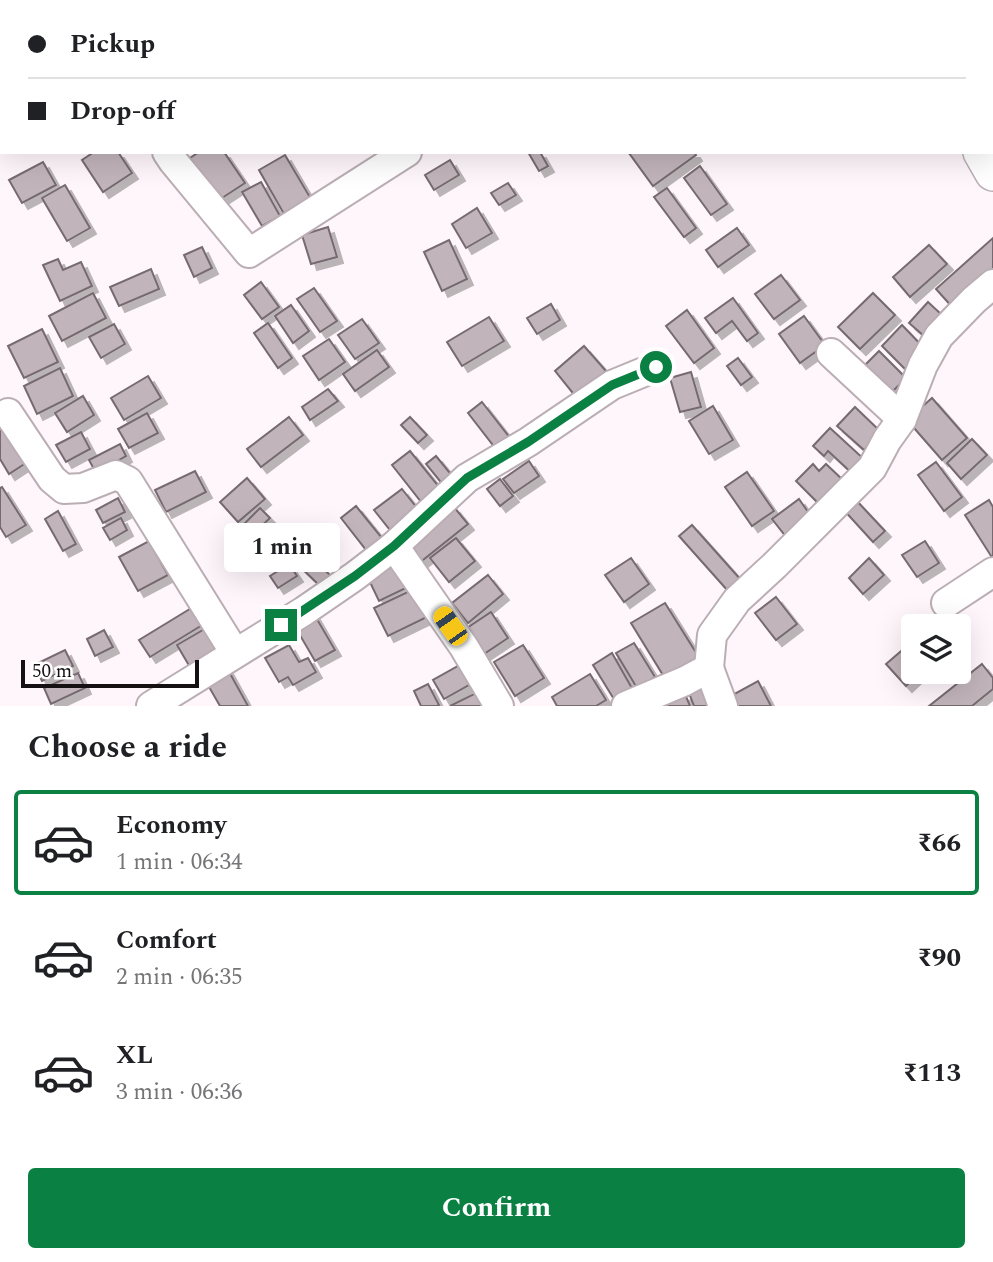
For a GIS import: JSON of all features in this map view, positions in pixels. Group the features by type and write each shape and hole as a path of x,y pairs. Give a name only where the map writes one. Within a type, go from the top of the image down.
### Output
{"main road":[{"path":"982,154 993,173"}],"street":[{"path":"168,154 249,253 404,154"},
{"path":"723,705 709,668 712,635 737,600 872,468 902,418 923,365 939,336 993,284"},
{"path":"831,353 902,418"},
{"path":"151,705 355,576 394,546 467,478 528,442 612,385 656,367"},
{"path":"3,409 52,479 64,489 83,488 116,475 128,481 235,653"},
{"path":"394,546 464,646 499,705"},
{"path":"946,603 993,572"},
{"path":"625,705 685,681 709,668"}],"building":[{"path":"91,154 119,154 132,173 103,192 82,160"},
{"path":"196,154 225,154 245,183 216,202 187,160"},
{"path":"529,154 541,154 548,166 539,171"},
{"path":"630,154 695,154 696,155 653,186"},
{"path":"285,155 311,199 284,214 259,170"},
{"path":"450,160 459,175 434,190 425,175"},
{"path":"43,162 56,185 22,203 9,180"},
{"path":"700,166 727,204 711,215 684,178"},
{"path":"261,182 280,216 262,226 242,192"},
{"path":"508,183 516,195 499,205 491,193"},
{"path":"65,185 90,228 67,241 42,198"},
{"path":"667,188 696,228 684,237 654,197"},
{"path":"477,208 492,233 466,248 452,224"},
{"path":"328,227 337,257 311,264 302,235"},
{"path":"737,228 749,245 718,267 706,250"},
{"path":"993,238 993,275 954,309 936,289"},
{"path":"449,240 467,279 442,291 424,252"},
{"path":"929,245 947,264 910,297 893,277"},
{"path":"202,247 212,268 194,277 184,255"},
{"path":"58,259 63,270 81,262 92,286 60,301 43,265"},
{"path":"151,269 159,289 119,306 110,287"},
{"path":"781,275 800,300 774,319 755,294"},
{"path":"261,282 279,307 262,319 244,295"},
{"path":"314,288 337,321 320,332 297,299"},
{"path":"93,293 106,318 62,341 49,316"},
{"path":"873,293 895,315 860,349 838,327"},
{"path":"733,298 758,333 747,341 732,321 716,333 705,318"},
{"path":"928,302 942,315 924,336 909,323"},
{"path":"551,304 560,320 537,334 527,318"},
{"path":"291,305 309,331 293,343 275,316"},
{"path":"687,310 714,348 694,363 666,326"},
{"path":"804,316 825,345 800,363 779,334"},
{"path":"489,317 504,341 462,366 447,342"},
{"path":"362,319 379,343 355,359 338,335"},
{"path":"268,323 292,358 278,368 254,333"},
{"path":"114,324 125,344 101,358 89,337"},
{"path":"902,325 925,349 905,369 882,346"},
{"path":"42,329 58,362 24,378 8,346"},
{"path":"329,339 345,362 319,380 303,356"},
{"path":"584,346 606,371 576,397 555,371"},
{"path":"377,350 389,367 355,391 343,374"},
{"path":"879,351 906,378 892,392 865,365"},
{"path":"738,358 752,377 741,385 727,366"},
{"path":"60,368 73,396 37,414 24,386"},
{"path":"691,372 701,407 680,412 670,378"},
{"path":"148,376 161,398 124,420 111,398"},
{"path":"328,389 338,401 310,420 302,407"},
{"path":"83,396 94,415 67,432 55,413"},
{"path":"932,398 967,438 942,460 907,420"},
{"path":"482,402 510,438 496,449 468,413"},
{"path":"713,406 733,440 709,454 689,421"},
{"path":"855,407 881,432 864,450 837,426"},
{"path":"147,413 158,433 129,448 118,429"},
{"path":"289,417 303,435 261,467 247,449"},
{"path":"410,417 427,435 418,443 401,425"},
{"path":"3,425 26,463 9,474 0,459 0,427"},
{"path":"830,428 866,461 854,475 828,451 824,456 813,446"},
{"path":"81,432 90,449 66,462 56,445"},
{"path":"972,439 987,455 961,479 947,463"},
{"path":"120,444 126,456 96,473 89,460"},
{"path":"410,451 440,488 422,503 392,465"},
{"path":"436,456 454,478 444,486 426,464"},
{"path":"529,461 539,476 514,493 503,479"},
{"path":"936,462 962,497 944,511 918,475"},
{"path":"813,464 819,471 826,464 845,482 821,506 796,481"},
{"path":"195,471 206,492 166,512 155,490"},
{"path":"747,472 774,511 752,526 725,487"},
{"path":"247,478 265,499 238,522 220,502"},
{"path":"500,479 513,496 500,506 487,489"},
{"path":"2,487 26,525 6,537 0,527"},
{"path":"402,489 417,508 390,530 374,510"},
{"path":"118,498 125,512 103,523 96,510"},
{"path":"854,498 885,531 873,542 842,508"},
{"path":"799,499 813,519 787,538 772,519"},
{"path":"989,500 993,507 993,559 965,515"},
{"path":"356,506 386,543 370,555 341,518"},
{"path":"454,507 468,524 418,564 404,547"},
{"path":"260,508 270,518 252,535 243,525"},
{"path":"58,511 76,544 63,551 45,519"},
{"path":"121,518 127,530 110,540 103,528"},
{"path":"692,525 741,580 728,591 679,536"},
{"path":"456,538 475,561 449,582 430,558"},
{"path":"149,541 168,575 138,591 119,557"},
{"path":"925,541 939,563 917,577 902,555"},
{"path":"303,550 330,575 320,586 293,560"},
{"path":"631,558 649,584 624,602 605,575"},
{"path":"869,558 884,575 863,594 849,578"},
{"path":"289,564 297,576 278,588 270,576"},
{"path":"398,564 408,587 379,601 368,578"},
{"path":"488,575 503,594 468,623 452,603"},
{"path":"414,589 427,617 388,636 374,608"},
{"path":"776,597 797,624 776,640 755,613"},
{"path":"665,603 700,659 666,680 631,623"},
{"path":"193,607 204,624 150,657 139,640"},
{"path":"491,612 508,638 484,654 467,628"},
{"path":"314,614 335,650 315,661 294,625"},
{"path":"208,627 225,656 194,674 177,645"},
{"path":"104,630 113,647 95,656 87,639"},
{"path":"634,643 655,677 637,688 616,653"},
{"path":"289,645 299,662 308,658 316,672 293,685 288,677 279,682 265,658"},
{"path":"523,645 544,678 515,696 494,662"},
{"path":"65,650 73,666 42,681 34,665"},
{"path":"901,651 901,680 886,664"},
{"path":"612,653 633,690 615,701 593,665"},
{"path":"465,662 476,681 444,699 433,680"},
{"path":"982,664 993,678 993,689 972,706 929,706 957,684 971,684 971,673"},
{"path":"227,668 248,706 220,706 205,680"},
{"path":"78,673 85,688 51,704 44,688"},
{"path":"590,674 606,700 596,706 557,706 552,697"},
{"path":"758,681 771,706 734,706 729,697"},
{"path":"428,684 439,705 437,706 421,706 414,691"},
{"path":"704,687 712,706 694,706 689,693"},
{"path":"478,692 484,706 450,706"},
{"path":"685,694 690,706 662,706"}],"route":[{"path":"281,625 355,576 394,546 467,478 528,442 612,385 656,367"}]}
